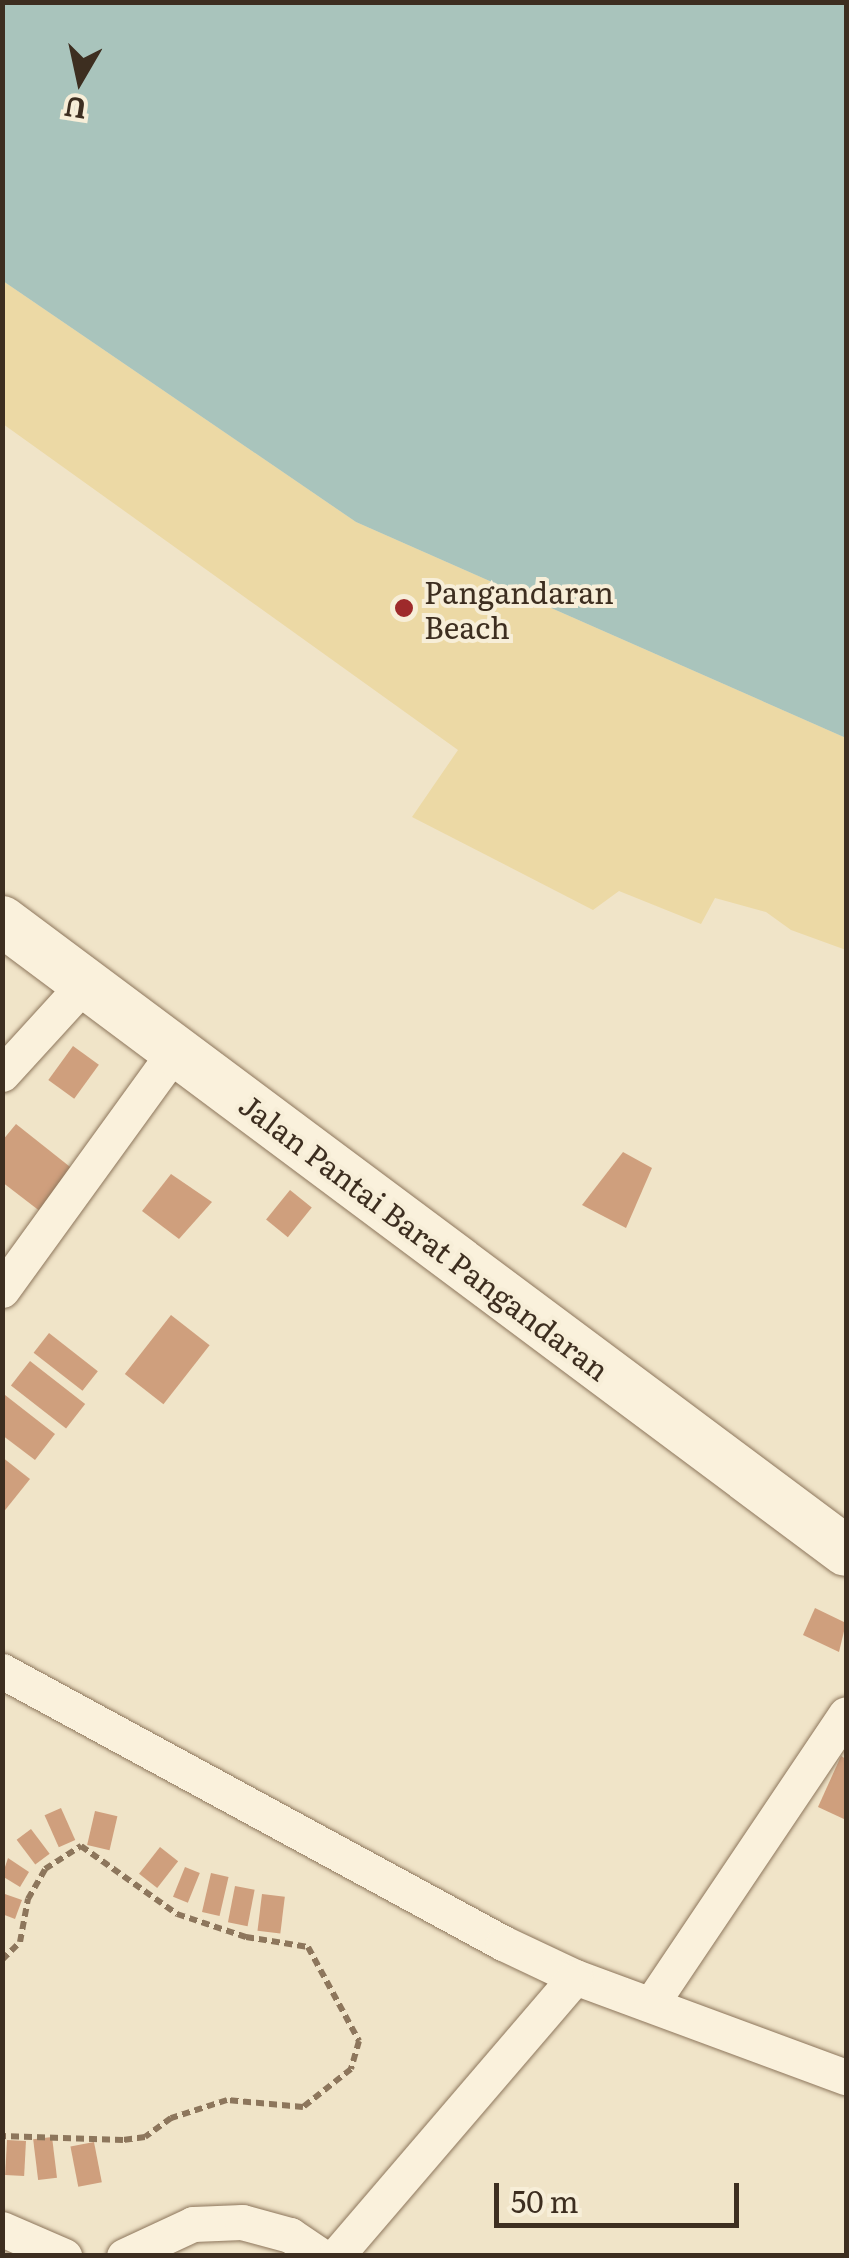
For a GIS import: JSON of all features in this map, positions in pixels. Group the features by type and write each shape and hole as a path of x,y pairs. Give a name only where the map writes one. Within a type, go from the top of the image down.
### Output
{"street":[{"name":"Jalan Pantai Barat Pangandaran","path":"2,921 846,1550"},
{"path":"2,1074 85,983"},
{"path":"2,1290 176,1050"},
{"path":"2,1671 575,1977 846,2077"},
{"path":"651,2004 846,1714"},
{"path":"336,2256 575,1977"},
{"path":"124,2256 194,2224 242,2222 290,2236 321,2256"},
{"path":"2,2229 64,2256"}],"path":[{"path":"2,1960 20,1942 28,1898 44,1869 81,1846 177,1914 246,1938 308,1947 360,2041 351,2069 303,2107 228,2100 170,2118 144,2138 2,2136"}],"sand":[{"name":"Pangandaran Beach","path":"3,281 356,522 846,738 846,950 791,930 766,912 715,898 701,924 619,891 593,910 412,817 458,750 3,424"}],"water":[{"path":"3,2 846,3 846,738 356,522 3,281"}],"building":[{"path":"73,1046 99,1065 74,1099 48,1080"},
{"path":"16,1124 74,1170 41,1212 2,1182 2,1141"},
{"path":"623,1152 652,1168 626,1228 582,1205"},
{"path":"171,1174 212,1202 179,1239 142,1211"},
{"path":"290,1190 312,1208 288,1237 266,1220"},
{"path":"171,1315 210,1345 163,1404 125,1374"},
{"path":"49,1333 98,1371 82,1391 34,1353"},
{"path":"30,1361 85,1404 66,1429 11,1385"},
{"path":"5,1395 55,1434 35,1460 2,1435"},
{"path":"2,1457 30,1479 2,1514"},
{"path":"815,1608 846,1623 839,1652 803,1635"},
{"path":"841,1756 846,1759 846,1820 818,1807"},
{"path":"61,1808 75,1840 59,1847 45,1815"},
{"path":"95,1811 117,1816 110,1850 87,1845"},
{"path":"31,1829 50,1854 35,1865 17,1840"},
{"path":"160,1847 178,1861 157,1888 139,1874"},
{"path":"8,1858 29,1872 20,1887 2,1876"},
{"path":"185,1867 200,1873 188,1903 173,1897"},
{"path":"211,1873 229,1877 220,1916 202,1912"},
{"path":"235,1886 255,1890 248,1926 228,1922"},
{"path":"2,1893 22,1900 15,1919 2,1914"},
{"path":"262,1894 285,1897 280,1934 257,1931"},
{"path":"52,2137 57,2178 38,2180 33,2139"},
{"path":"7,2140 26,2141 24,2176 5,2175"},
{"path":"94,2142 102,2182 78,2187 70,2147"}],"place":[{"name":"Pangandaran Beach","path":"404,608"}]}
